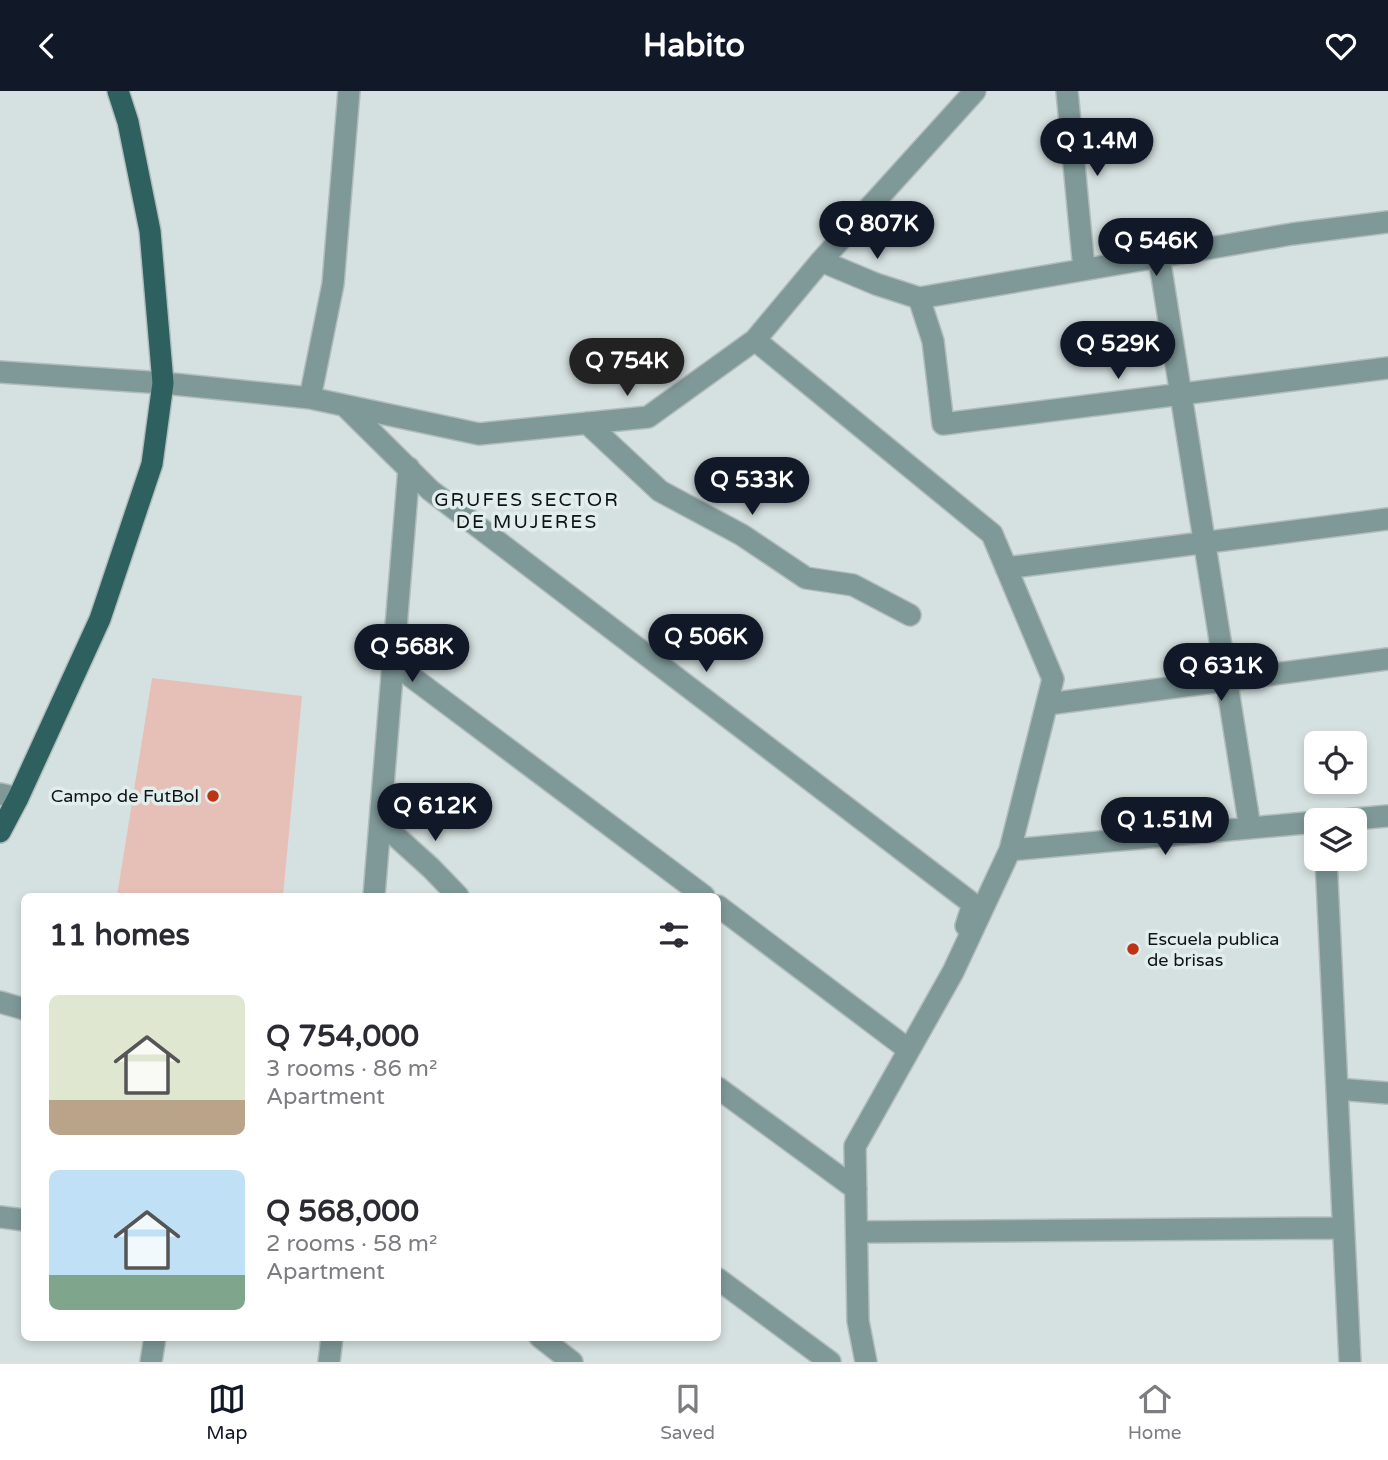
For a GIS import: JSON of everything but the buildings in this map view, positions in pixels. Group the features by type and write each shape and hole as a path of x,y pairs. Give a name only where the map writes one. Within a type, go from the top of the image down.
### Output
{"main road":[{"path":"0,832 9,796 100,619 152,464 163,383 150,230 128,122 118,91"}],"street":[{"path":"310,398 333,283 349,91"},
{"path":"0,372 163,383 310,398 479,434 648,418 755,340 821,261 975,91"},
{"path":"1068,91 1084,269"},
{"path":"821,261 919,298 1292,234 1388,222"},
{"path":"1158,257 1250,828"},
{"path":"919,298 933,341 943,424 1388,368"},
{"path":"755,340 992,534 1053,679 1010,850 953,972 855,1146 858,1321 866,1362"},
{"path":"345,405 430,490 973,904 953,972"},
{"path":"587,423 660,491 742,535 806,577 853,585 910,615"},
{"path":"374,893 409,468"},
{"path":"1006,568 1388,519"},
{"path":"1048,704 1388,659"},
{"path":"393,663 700,893"},
{"path":"1367,817 1388,815"},
{"path":"380,822 455,893"},
{"path":"1010,850 1304,823"},
{"path":"1327,871 1350,1362"},
{"path":"721,908 909,1050"},
{"path":"0,1002 21,1008"},
{"path":"1337,1089 1388,1093"},
{"path":"721,1090 856,1189"},
{"path":"0,1217 21,1220"},
{"path":"857,1233 1343,1228"},
{"path":"721,1281 830,1362"},
{"path":"151,1362 154,1341"},
{"path":"329,1362 331,1341"},
{"path":"545,1341 572,1362"}],"shaded area":[{"name":"Campo de FutBol","path":"152,678 302,696 283,893 117,893"}],"place":[{"name":"Campo de FutBol","path":"213,796"},
{"name":"Escuela publica de brisas","path":"1133,949"}],"district":[{"name":"GRUFES SECTOR DE MUJERES","path":"527,511"}]}
